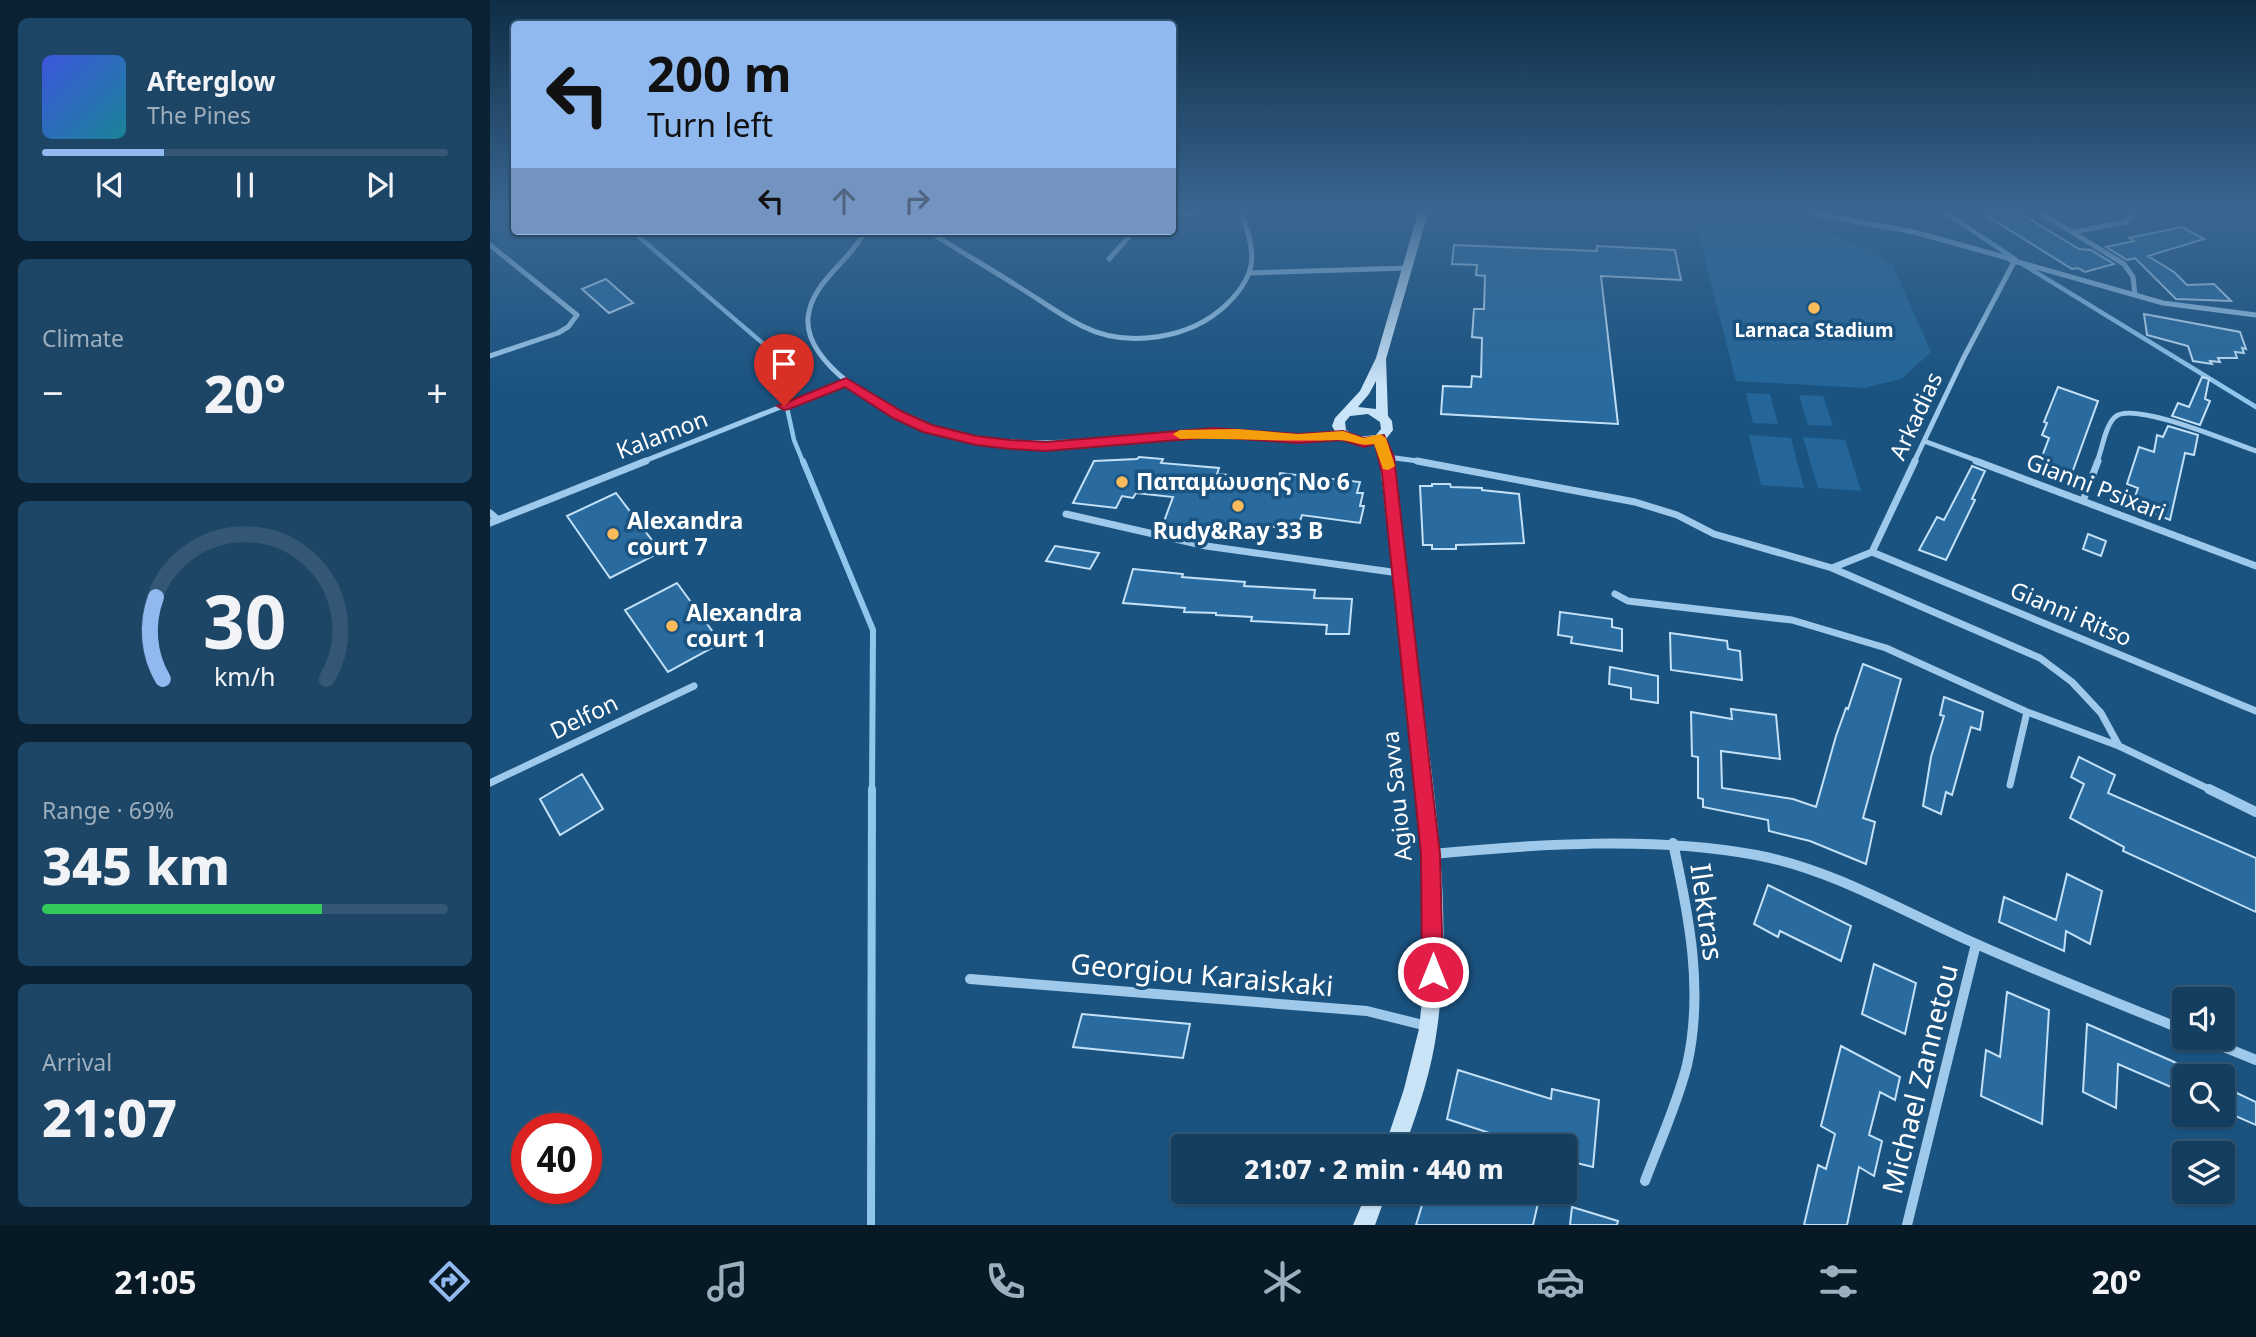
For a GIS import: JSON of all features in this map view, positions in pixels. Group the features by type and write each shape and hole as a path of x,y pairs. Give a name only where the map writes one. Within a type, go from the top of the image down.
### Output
{"street":[{"path":"490,356 558,333 573,323 577,315 522,270"},
{"path":"835,270 818,290 808,319 811,337 833,369 846,382 921,426 990,442 1046,446 1214,433 1298,438 1343,436 1364,442 1380,438 1388,425 1382,416 1381,358"},
{"path":"992,270 1084,327 1123,337 1161,337 1202,323 1223,309 1250,273 1339,270"},
{"path":"1343,436 1338,426 1365,391 1381,358 1406,270"},
{"name":"Arkadias","path":"1872,552 2008,270"},
{"path":"2047,270 2186,307 2256,315"},
{"path":"2129,270 2135,295"},
{"name":"Kalamon","path":"490,523 846,382"},
{"path":"1347,413 1362,410 1382,416"},
{"path":"2083,501 2113,418 2122,412 2152,415 2256,451"},
{"name":"Agiou Savva","path":"1380,438 1387,457 1431,854 1433,972 1428,1026 1410,1105 1399,1134"},
{"name":"Gianni Psixari","path":"1924,441 2256,566"},
{"path":"1387,457 1635,502 1677,515 1714,534 1832,568 2040,658 2072,682 2094,705 2119,746"},
{"path":"490,513 498,520"},
{"path":"1066,514 1206,546 1401,573"},
{"path":"1832,568 1872,552"},
{"name":"Gianni Ritso","path":"1872,552 2256,711"},
{"path":"1615,594 1629,601 1792,621 1886,648 2027,712 2119,746 2256,812"},
{"name":"Delfon","path":"490,783 694,686"},
{"path":"2010,785 2027,712"},
{"path":"1673,843 1759,855 1824,876 1976,944 2172,1025"},
{"name":"Ilektras","path":"1431,854 1482,849 1673,843 1692,934 1692,1021 1687,1065 1645,1181"},
{"name":"Michael Zannetou","path":"1907,1225 1976,944"},
{"name":"Georgiou Karaiskaki","path":"970,979 1367,1011 1428,1026"},
{"path":"2231,1050 2256,1060"},
{"path":"1364,1225 1372,1204"}],"shaded area":[{"name":"Larnaca Stadium","path":"1708,270 1895,270 1931,352 1901,379 1864,388 1736,381"},
{"path":"1746,393 1770,394 1778,424 1753,423"},
{"path":"1799,395 1823,396 1833,426 1808,425"},
{"path":"1749,435 1791,438 1804,488 1761,485"},
{"path":"1803,437 1845,440 1861,491 1818,488"}],"building":[{"path":"1476,270 1679,270 1681,280 1601,276 1618,424 1441,414 1443,386 1471,387 1472,376 1481,377 1482,338 1472,337 1474,309 1484,309 1485,276 1476,275"},
{"path":"2147,270 2171,270 2187,285 2214,284 2231,301 2176,299"},
{"path":"606,279 633,303 609,313 582,289"},
{"path":"2144,314 2240,332 2246,349 2242,348 2244,353 2235,352 2237,358 2218,358 2220,362 2210,361 2212,364 2193,361 2188,346 2147,335"},
{"path":"2202,377 2209,379 2205,399 2210,401 2200,425 2172,416 2178,403 2189,407"},
{"path":"2058,387 2098,401 2072,473 2040,462 2049,438 2042,435 2047,423 2044,422"},
{"path":"2168,426 2198,435 2194,455 2185,453 2170,520 2132,505 2138,488 2127,484 2139,447 2154,452 2157,435 2163,437"},
{"path":"1139,457 1163,459 1161,463 1219,468 1217,474 1278,479 1280,473 1360,482 1357,493 1363,493 1360,506 1364,506 1360,523 1302,515 1297,530 1253,524 1250,538 1210,535 1212,528 1163,524 1173,497 1136,493 1133,498 1122,496 1116,508 1073,503 1094,461"},
{"path":"1972,466 1985,471 1972,499 1975,500 1946,560 1919,550 1937,517 1944,520"},
{"path":"1432,484 1519,494 1524,543 1456,545 1456,549 1432,549 1432,545 1423,545 1420,486"},
{"name":"Alexandra court 7","path":"616,493 661,552 610,578 567,516"},
{"path":"2088,534 2106,541 2101,556 2083,549"},
{"path":"1055,546 1099,553 1090,569 1046,561"},
{"path":"1133,569 1183,574 1182,577 1245,582 1244,586 1315,590 1314,598 1352,599 1349,634 1326,634 1327,625 1251,621 1252,617 1184,612 1185,608 1123,603"},
{"name":"Alexandra court 1","path":"677,583 721,643 668,672 625,610"},
{"path":"1560,612 1612,619 1612,627 1622,629 1622,651 1571,643 1572,637 1558,635"},
{"path":"1670,633 1727,641 1728,649 1740,651 1742,680 1671,670"},
{"path":"1863,664 1901,679 1863,818 1875,822 1866,864 1810,841 1769,831 1768,820 1703,807 1703,799 1698,798 1698,757 1692,756 1691,712 1732,719 1731,709 1776,715 1780,759 1721,751 1722,788 1793,799 1816,807 1836,736"},
{"path":"1610,667 1658,676 1658,703 1631,699 1631,688 1609,684"},
{"path":"1944,697 1983,712 1980,730 1971,727 1952,795 1946,792 1941,814 1923,806 1931,757 1944,716 1940,715"},
{"path":"2079,757 2115,775 2108,793 2256,858 2256,912 2123,851 2124,847 2070,818 2084,784 2071,777"},
{"path":"582,774 603,809 560,835 540,799"},
{"path":"2067,874 2102,891 2090,944 2066,931 2064,951 1999,922 2004,897 2056,920"},
{"path":"1768,885 1851,926 1841,961 1780,931 1778,937 1754,924"},
{"path":"1874,964 1916,983 1905,1034 1862,1014"},
{"path":"2007,992 2049,1010 2042,1124 1981,1096 1986,1050 2000,1057"},
{"path":"1082,1014 1190,1024 1183,1058 1073,1047"},
{"path":"2087,1024 2178,1064 2172,1064 2171,1087 2118,1064 2116,1108 2083,1092"},
{"path":"1841,1046 1900,1077 1895,1100 1880,1092 1869,1135 1882,1141 1874,1176 1859,1167 1847,1225 1804,1225 1818,1165 1826,1169 1835,1134 1821,1126"},
{"path":"1458,1070 1551,1099 1552,1089 1599,1100 1593,1167 1577,1163 1577,1134 1493,1134 1447,1119"},
{"path":"2235,1092 2256,1102 2256,1125 2235,1116"},
{"path":"1422,1204 1538,1204 1533,1225 1416,1225"},
{"path":"1572,1207 1618,1221 1617,1225 1570,1225"}],"waterway":[{"path":"678,270 774,353 780,373"},
{"path":"2032,270 2256,407"},
{"path":"781,380 794,440 803,462"},
{"path":"803,461 873,630 872,791"},
{"path":"871,1225 872,789"}],"slow traffic":[{"path":"1180,434 1238,433 1298,438 1343,436 1356,442 1380,438 1388,466"}],"place":[{"name":"Larnaca Stadium","path":"1814,308"},
{"name":"Παπαμωυσης No 6","path":"1122,482"},
{"name":"Rudy&Ray 33 B","path":"1238,506"},
{"name":"Alexandra court 7","path":"613,534"},
{"name":"Alexandra court 1","path":"672,626"}],"route":[{"path":"784,406 846,382 898,415 928,429 976,440 1010,444 1046,446 1214,433 1298,438 1343,436 1356,442 1380,438 1387,457 1431,854 1433,972"}]}
